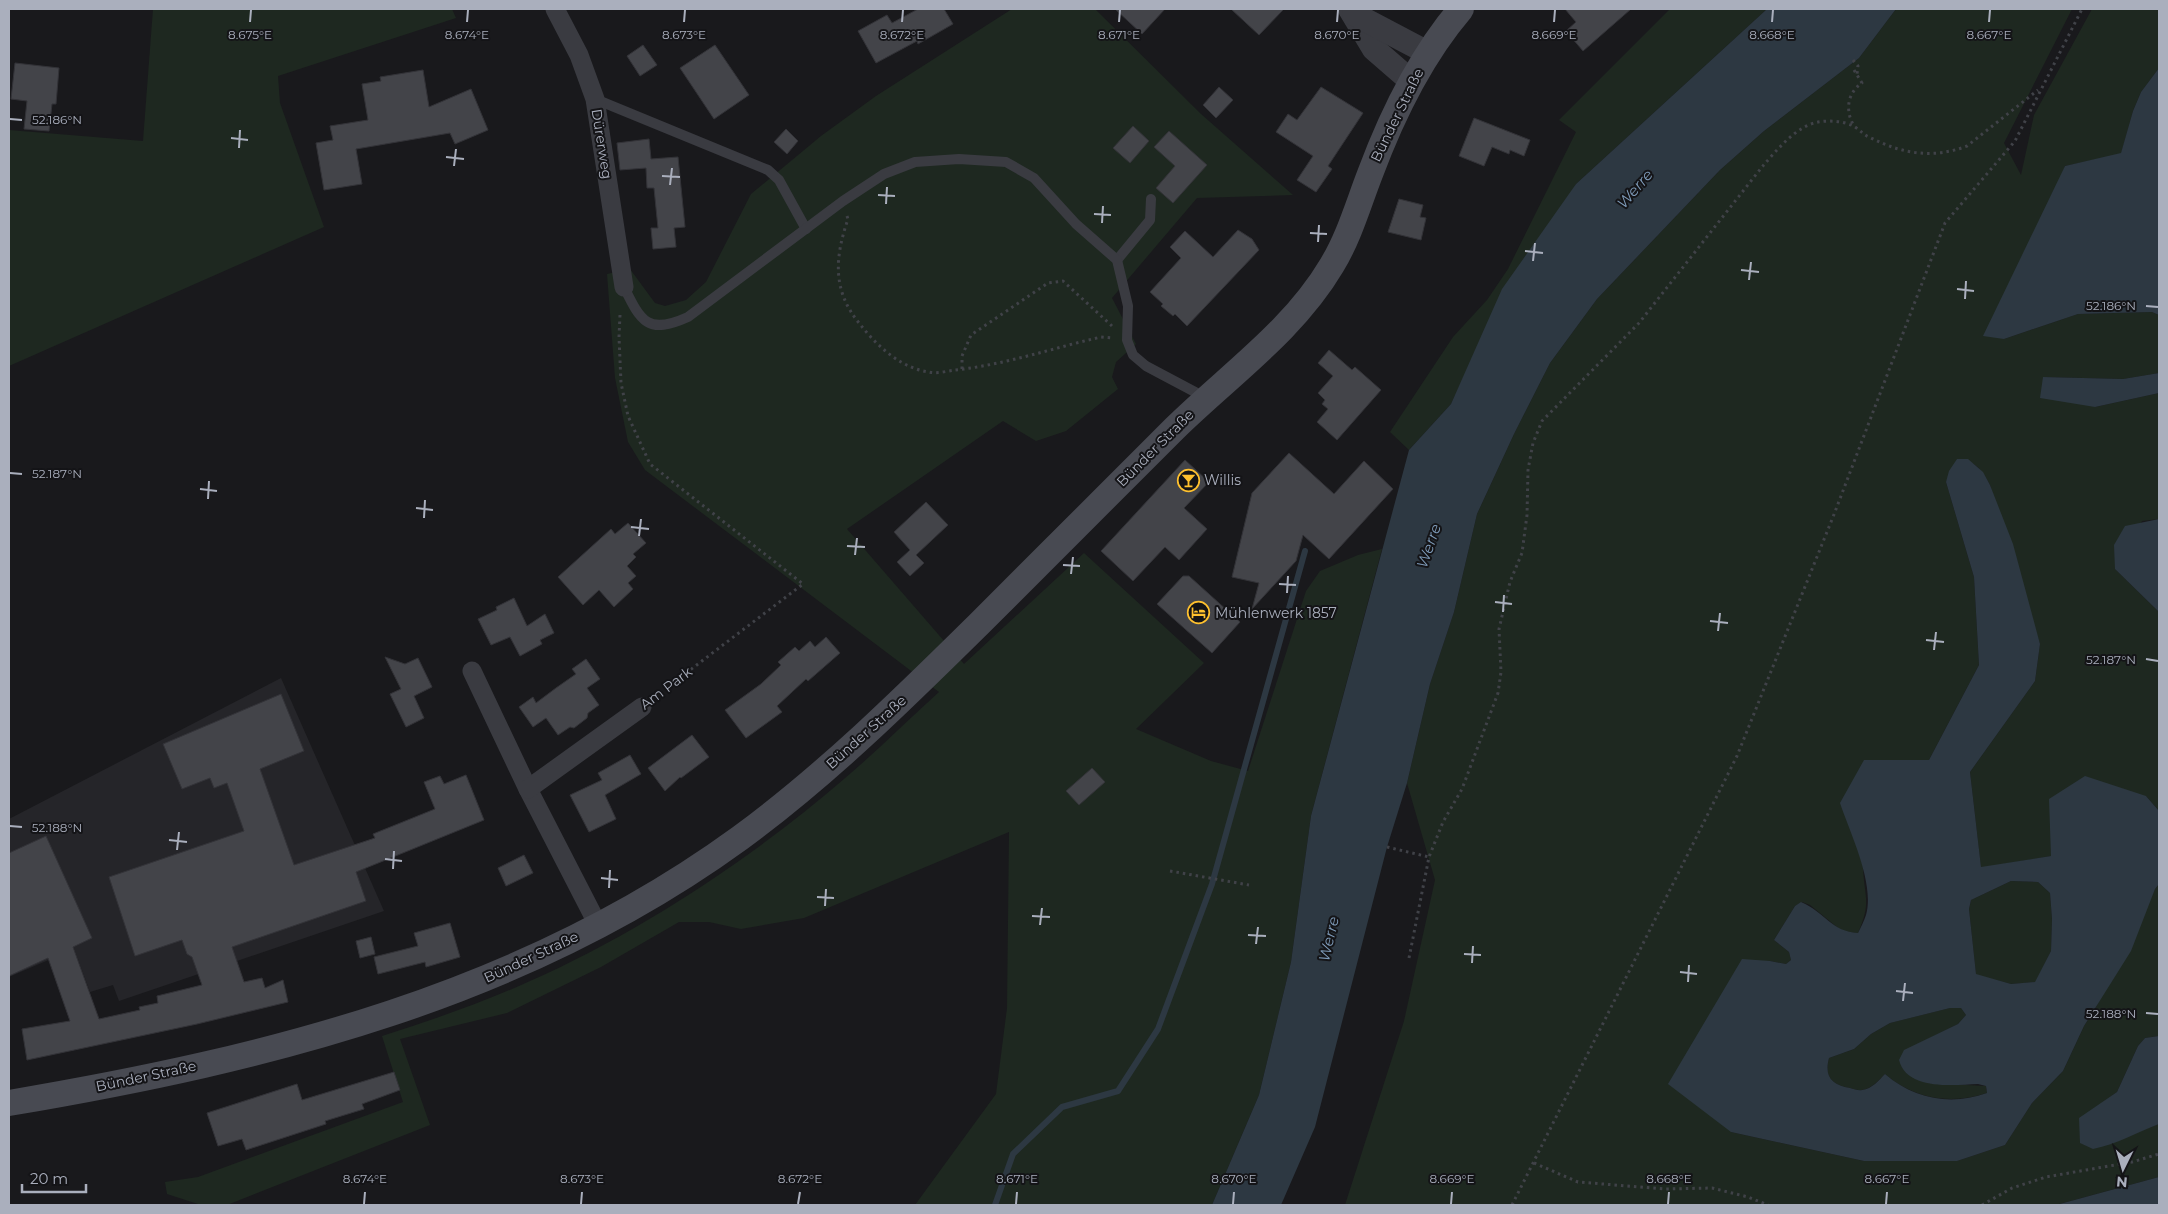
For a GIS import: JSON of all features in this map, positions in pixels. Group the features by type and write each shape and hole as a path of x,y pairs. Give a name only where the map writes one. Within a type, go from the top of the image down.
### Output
{"main road":[{"name":"Bünder Straße","path":"9,1103 142,1078 262,1052 357,1026 442,996 525,962 598,925 669,884 740,838 831,764 916,687 1205,400 1256,355 1313,296 1349,233 1388,127 1428,53 1461,9"}],"street":[{"name":"Dürerweg","path":"555,9 579,55 595,99 624,287"},
{"path":"1352,11 1428,53"},
{"path":"1352,11 1374,49 1412,82"},
{"path":"472,671 528,789 598,925"},
{"name":"Am Park","path":"528,789 642,707"}],"lane":[{"path":"595,99 768,170 779,180 806,229"},
{"path":"624,287 638,315 652,325 672,324 688,317 843,201 884,174 915,162 959,159 1006,162 1034,178 1076,224 1117,260 1128,306 1127,340 1133,355 1146,366 1195,392 1205,400"},
{"path":"1117,260 1150,220 1151,199"}],"path":[{"path":"1512,1205 1737,756 1833,518 1945,223 2015,141 2082,9"},
{"path":"1853,60 1858,66 1857,74"},
{"path":"1854,70 1862,83 1852,93 1849,101 1848,112 1854,127"},
{"path":"1409,958 1429,857 1443,822 1462,789 1498,693 1501,672 1499,629 1510,582 1522,552 1527,515 1528,470 1533,443 1542,420 1638,323 1782,144 1800,131 1817,122 1839,121 1854,127 1869,138 1903,150 1927,155 1955,151 1967,146 2040,89"},
{"path":"843,201 848,219 839,246 838,279 849,311 872,340 902,364 930,373 962,369 1100,337 1127,340"},
{"path":"962,369 962,356 972,335 1048,283 1063,281 1127,340"},
{"name":"Am Park","path":"624,287 619,337 621,384 628,416 650,464 803,584 642,707"},
{"path":"1387,847 1429,857"},
{"path":"1170,871 1249,885"},
{"path":"1982,1205 2012,1188 2046,1177 2132,1162 2159,1154"},
{"path":"1534,1163 1578,1182 1648,1188 1712,1188 1768,1205"}],"shaded area":[{"path":"153,9 452,9 456,18 278,76 280,103 324,227 9,366 9,130 143,141"},
{"path":"1012,9 1095,9 1201,114 1293,195 1197,198 1112,298 1136,344 1116,362 1112,377 1118,389 1066,431 1036,441 1003,421 847,529 964,664 1084,553 1204,663 1136,729 1211,761 1248,771 1306,591 1320,571 1358,555 1382,549 1311,816 1291,962 1259,1095 1212,1205 915,1205 996,1094 1007,1008 1009,832 804,918 741,929 709,922 679,922 601,967 507,1013 400,1039 430,1125 227,1205 201,1205 167,1194 165,1182 198,1177 403,1102 382,1036 494,997 571,962 654,917 734,865 809,808 868,758 939,692 645,470 628,442 615,378 607,274 630,269 655,303 665,306 686,300 706,282 751,194 821,136 876,96"},
{"path":"1670,9 1767,9 1576,184 1471,362 1451,404 1409,450 1390,432 1453,337 1487,300 1508,269 1576,132 1559,120"},
{"path":"1896,9 2072,9 2004,143 2021,175 2034,115 2092,9 2159,9 2159,68 2141,92 2133,111 2121,154 2065,166 2004,339 2078,314 2152,312 2159,315 2159,373 2123,379 2043,377 2095,407 2159,393 2159,519 2142,521 2115,569 2159,612 2159,811 2146,796 2051,856 1981,868 1970,772 2035,681 2040,644 1990,485 1977,467 1969,461 1957,459 1946,482 1974,577 1979,665 1929,760 1864,760 1863,869 1866,901 1865,915 1858,933 1843,932 1810,905 1802,902 1795,906 1774,940 1789,952 1791,960 1786,964 1770,961 1731,1132 1864,1161 1957,1161 2005,1145 2032,1103 2063,1071 2084,1026 2096,1007 2159,884 2159,1036 2145,1038 2138,1046 2117,1092 2103,1102 2139,1131 2159,1124 2159,1177 2056,1205 1345,1205 1404,1021 1435,880 1407,783 1430,684 1454,612 1477,514 1514,434 1550,363 1597,299 1720,170 1764,131 1859,58"},
{"path":"281,678 384,911 119,1001 113,985 90,992 74,949 9,977 9,819"},
{"path":"2011,881 2038,882 2050,893 2052,919 2051,951 2036,982 2011,984 1976,975 1969,909 1971,900"},
{"path":"1950,1008 1961,1008 1966,1015 1958,1024 1916,1045 1928,1083 1986,1086 1987,1093 1960,1099 1933,1097 1908,1089 1885,1074 1872,1086 1861,1090 1838,1085 1831,1079 1828,1070 1829,1058 1854,1049 1871,1034 1890,1023"}],"water":[{"name":"Werre","path":"1767,9 1896,9 1859,58 1764,131 1720,170 1597,299 1550,363 1514,434 1477,514 1454,612 1430,684 1407,783 1387,847 1315,1127 1281,1205 1212,1205 1259,1095 1291,962 1311,816 1409,450 1451,404 1502,289 1576,184"},
{"path":"2159,68 2159,315 2152,312 2078,314 2004,339 1983,336 2065,166 2121,153 2133,111 2141,92"},
{"path":"2159,373 2159,393 2095,407 2040,398 2043,377 2123,379"},
{"path":"1957,459 1968,459 1983,472 1990,485 2013,544 2040,644 2035,681 1970,772 1981,867 2051,856 2049,799 2085,776 2146,796 2159,811 2159,884 2155,889 2131,951 2084,1026 2063,1071 2032,1103 2005,1145 1957,1161 1864,1161 1731,1132 1668,1084 1742,959 1786,964 1791,960 1789,952 1774,940 1795,906 1801,902 1842,929 1858,933 1866,915 1868,902 1867,888 1860,858 1840,803 1864,760 1929,760 1979,665 1974,577 1946,482 1949,471","holes":["2011,881 2038,882 2050,893 2052,919 2051,951 2035,982 2011,984 1976,974 1969,909 1971,900","1950,1008 1961,1008 1966,1015 1958,1024 1904,1050 1899,1060 1904,1070 1911,1077 1921,1081 1945,1085 1978,1084 1986,1086 1987,1093 1960,1099 1933,1098 1908,1089 1896,1083 1885,1074 1872,1086 1861,1090 1838,1085 1831,1079 1828,1070 1829,1058 1854,1049 1871,1034 1890,1023"]},
{"path":"2159,519 2159,612 2115,569 2114,545 2125,526"},
{"path":"2159,1036 2159,1124 2102,1147 2093,1149 2080,1143 2079,1118 2117,1092 2138,1046 2145,1038"},
{"path":"2159,1177 2159,1205 2056,1205"}],"building":[{"path":"918,9 944,9 953,24 918,44 917,41 876,63 858,31 887,15 892,23"},
{"path":"1115,9 1165,9 1142,34"},
{"path":"1231,9 1284,9 1259,35"},
{"path":"1565,9 1631,9 1583,51 1566,31 1576,22"},
{"path":"643,45 657,65 640,76 627,56"},
{"path":"715,45 749,95 714,119 680,68"},
{"path":"15,63 59,68 56,104 52,104 49,131 24,129 27,101 11,99"},
{"path":"423,70 429,107 471,89 488,130 455,144 450,133 356,149 362,184 324,190 316,143 333,140 330,126 368,120 362,84 381,81 380,77"},
{"path":"1219,87 1233,100 1216,118 1203,105"},
{"path":"1321,87 1363,113 1328,166 1332,169 1316,192 1297,180 1313,156 1276,132 1288,114 1297,120"},
{"path":"1474,118 1530,140 1524,156 1510,150 1509,154 1492,147 1484,166 1459,156"},
{"path":"1133,126 1149,141 1130,163 1113,148"},
{"path":"786,129 798,141 787,154 774,142"},
{"path":"1169,131 1207,165 1173,203 1156,188 1175,166 1154,147"},
{"path":"649,139 651,159 678,157 685,227 674,228 676,247 653,249 651,228 658,228 654,188 647,188 646,168 620,170 617,143"},
{"path":"1399,199 1423,205 1420,217 1426,218 1421,240 1388,232"},
{"path":"1238,230 1252,239 1259,250 1187,326 1175,314 1173,316 1161,306 1163,304 1150,292 1181,258 1170,247 1185,231 1213,257"},
{"path":"1329,350 1352,370 1355,367 1381,390 1337,440 1317,422 1328,409 1322,404 1325,400 1318,393 1333,376 1318,363"},
{"path":"1289,453 1334,494 1364,461 1393,489 1329,559 1303,535 1296,561 1252,609 1259,583 1232,577 1252,493"},
{"path":"1185,460 1209,482 1184,508 1207,529 1179,560 1165,547 1133,581 1101,551"},
{"path":"926,502 948,525 916,555 924,563 910,576 897,562 910,550 894,532"},
{"path":"628,523 646,543 633,554 636,557 627,566 636,576 628,583 633,589 614,607 599,590 583,605 558,577 611,529 615,534"},
{"name":"Mühlenwerk 1857","path":"1183,576 1189,576 1240,622 1212,653 1157,604"},
{"path":"514,598 527,626 545,614 554,633 540,640 542,644 520,656 510,637 491,645 478,619 497,610 496,607"},
{"path":"826,637 840,653 808,681 806,679 777,706 782,712 746,738 725,710 761,684 781,665 778,662 795,647 799,651 810,641 815,647"},
{"path":"385,657 405,664 418,658 432,687 414,696 424,718 406,727 390,694 401,689"},
{"path":"586,659 600,679 587,688 599,705 588,713 587,718 574,728 570,727 558,735 546,718 533,727 519,707 533,697 536,703 576,674 572,669"},
{"path":"281,694 304,751 260,769 294,865 375,838 373,834 435,809 424,782 440,776 444,784 466,775 484,820 356,872 366,901 232,947 244,982 262,978 265,988 283,980 288,1002 197,1024 27,1060 22,1029 70,1021 48,958 9,976 9,853 46,836 92,938 73,947 99,1019 140,1010 139,1007 158,1003 157,996 202,985 192,957 187,954 182,940 135,956 109,877 244,831 227,783 214,788 210,778 182,789 163,744"},
{"path":"692,735 709,757 680,777 665,791 648,768"},
{"path":"630,755 641,774 605,795 616,819 589,832 570,795 602,780 598,773"},
{"path":"1092,768 1105,782 1079,805 1066,791"},
{"path":"524,855 533,873 506,886 498,868"},
{"path":"450,923 460,957 426,967 425,962 378,974 374,957 418,946 414,933"},
{"path":"371,937 375,954 360,958 356,941"},
{"path":"394,1072 400,1090 362,1104 364,1109 325,1121 326,1124 246,1150 242,1139 218,1146 207,1113 297,1084 302,1100"}],"waterway":[{"path":"995,1205 1013,1154 1062,1107 1118,1091 1158,1029 1212,884 1305,551"}],"place":[{"name":"Willis","path":"1188,480"},
{"name":"Mühlenwerk 1857","path":"1199,613"}]}
